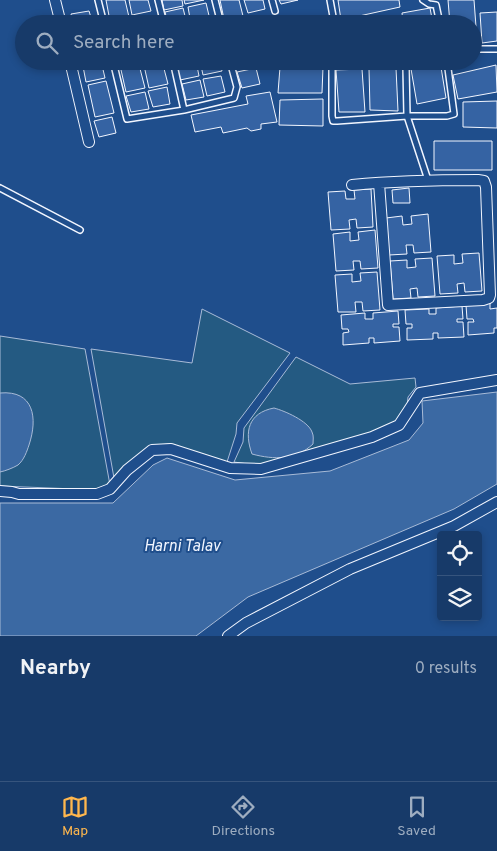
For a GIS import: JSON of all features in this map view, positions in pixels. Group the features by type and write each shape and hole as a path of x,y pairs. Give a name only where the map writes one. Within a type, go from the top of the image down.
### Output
{"street":[{"path":"55,0 59,15"},
{"path":"72,70 89,142"},
{"path":"352,185 379,182 428,180 478,180 484,182 489,298 483,300 388,305 379,182"},
{"path":"0,491 19,494 97,494 110,489 127,470 152,450 171,449 230,468 261,469 372,436 399,425 420,393 497,380"},
{"path":"228,636 246,623 350,569 454,526 497,502"}],"lane":[{"path":"98,0 102,15"},
{"path":"158,0 162,15"},
{"path":"215,0 219,15"},
{"path":"272,0 275,11"},
{"path":"330,0 333,15"},
{"path":"423,0 429,4 436,5 438,15"},
{"path":"482,49 497,49"},
{"path":"115,70 128,119 184,110 234,98 237,88 232,70"},
{"path":"175,70 184,110"},
{"path":"332,70 333,121 407,116 447,116 454,114 448,70"},
{"path":"406,70 407,116 428,180"},
{"path":"0,188 80,230"}],"shaded area":[{"path":"202,309 290,353 237,423 236,434 227,462 171,444 157,445 114,478 91,349 192,363"},
{"path":"0,336 85,349 110,485 100,490 0,486"},
{"path":"296,357 350,384 415,378 416,387 408,397 407,407 397,422 371,435 262,466 234,462 243,442 244,428"}],"water":[{"name":"Harni Talav","path":"497,392 497,484 454,509 248,597 196,636 0,636 0,503 113,503 153,465 167,458 235,480 330,471 409,440 423,423 422,401"},
{"path":"0,393 11,393 20,396 26,401 31,408 33,425 29,445 22,461 16,466 0,472"},
{"path":"274,408 290,414 306,424 313,434 313,444 292,456 276,458 252,454 248,438 250,425 258,414"}],"building":[{"path":"106,0 125,0 129,15 109,15"},
{"path":"129,0 148,0 151,11 132,15"},
{"path":"162,0 182,0 183,6 164,10"},
{"path":"184,0 204,0 185,4"},
{"path":"220,0 239,0 243,15 223,15"},
{"path":"244,0 263,0 265,9 248,13"},
{"path":"279,0 298,0 281,4"},
{"path":"338,0 399,0 400,7 364,15 340,15"},
{"path":"448,0 474,0 475,15 449,15"},
{"path":"206,3 209,15 189,15 188,7"},
{"path":"183,8 185,15 166,15 165,12"},
{"path":"430,8 431,15 402,15 402,13"},
{"path":"89,11 90,15 71,15"},
{"path":"497,12 497,41 482,43 482,15 480,13"},
{"path":"496,65 497,92 458,99 453,75 482,70 482,68"},
{"path":"84,70 103,70 105,78 86,82"},
{"path":"121,70 140,70 145,88 126,92"},
{"path":"145,70 164,70 168,84 149,88"},
{"path":"178,70 198,70 199,76 180,80"},
{"path":"202,70 222,70 222,71 203,75"},
{"path":"256,70 260,84 242,88 237,72"},
{"path":"280,70 323,70 322,93 278,93"},
{"path":"336,70 362,70 365,112 339,112"},
{"path":"369,70 396,70 398,111 370,110"},
{"path":"411,70 441,70 446,98 417,104"},
{"path":"221,76 225,92 207,96 203,79"},
{"path":"200,80 204,97 186,100 182,84"},
{"path":"106,81 114,113 95,117 88,85"},
{"path":"167,87 170,104 153,107 148,91"},
{"path":"145,92 149,109 131,112 126,96"},
{"path":"270,92 277,122 261,124 261,129 251,131 247,128 223,133 221,127 195,132 191,115 248,104 246,96"},
{"path":"323,99 323,126 279,125 280,100"},
{"path":"497,101 497,128 463,127 463,102"},
{"path":"112,117 116,133 99,137 94,121"},
{"path":"434,141 492,141 492,170 434,170"},
{"path":"409,188 410,203 393,203 392,190"},
{"path":"371,189 373,227 357,228 356,219 349,220 350,229 331,230 328,192 345,191 346,199 355,199 354,190"},
{"path":"428,214 431,252 414,253 413,245 406,245 407,254 389,255 386,218 402,216 403,225 412,224 411,216"},
{"path":"375,230 378,268 361,269 360,261 353,261 354,270 336,271 333,234 350,232 350,241 359,240 358,232"},
{"path":"479,253 482,291 465,292 464,283 457,284 458,293 440,294 437,256 454,255 454,264 463,263 462,254"},
{"path":"432,258 435,296 418,297 417,288 410,289 411,298 393,299 390,261 407,260 407,268 416,267 415,259"},
{"path":"377,272 380,310 363,311 362,302 355,302 356,312 338,312 335,275 352,274 352,282 361,281 360,273"},
{"path":"490,303 490,309 497,308 497,328 494,328 494,333 468,335 468,322 474,322 473,319 467,319 466,305"},
{"path":"462,306 463,319 457,319 457,322 463,322 464,337 438,338 438,333 433,333 433,339 407,340 407,328 412,328 412,324 406,324 405,310 429,309 429,314 436,314 436,308"},
{"path":"398,311 399,324 393,324 393,327 399,327 400,341 374,343 374,338 369,338 369,343 343,345 343,333 349,332 348,329 342,329 341,315 365,313 365,319 373,319 373,313"}]}
